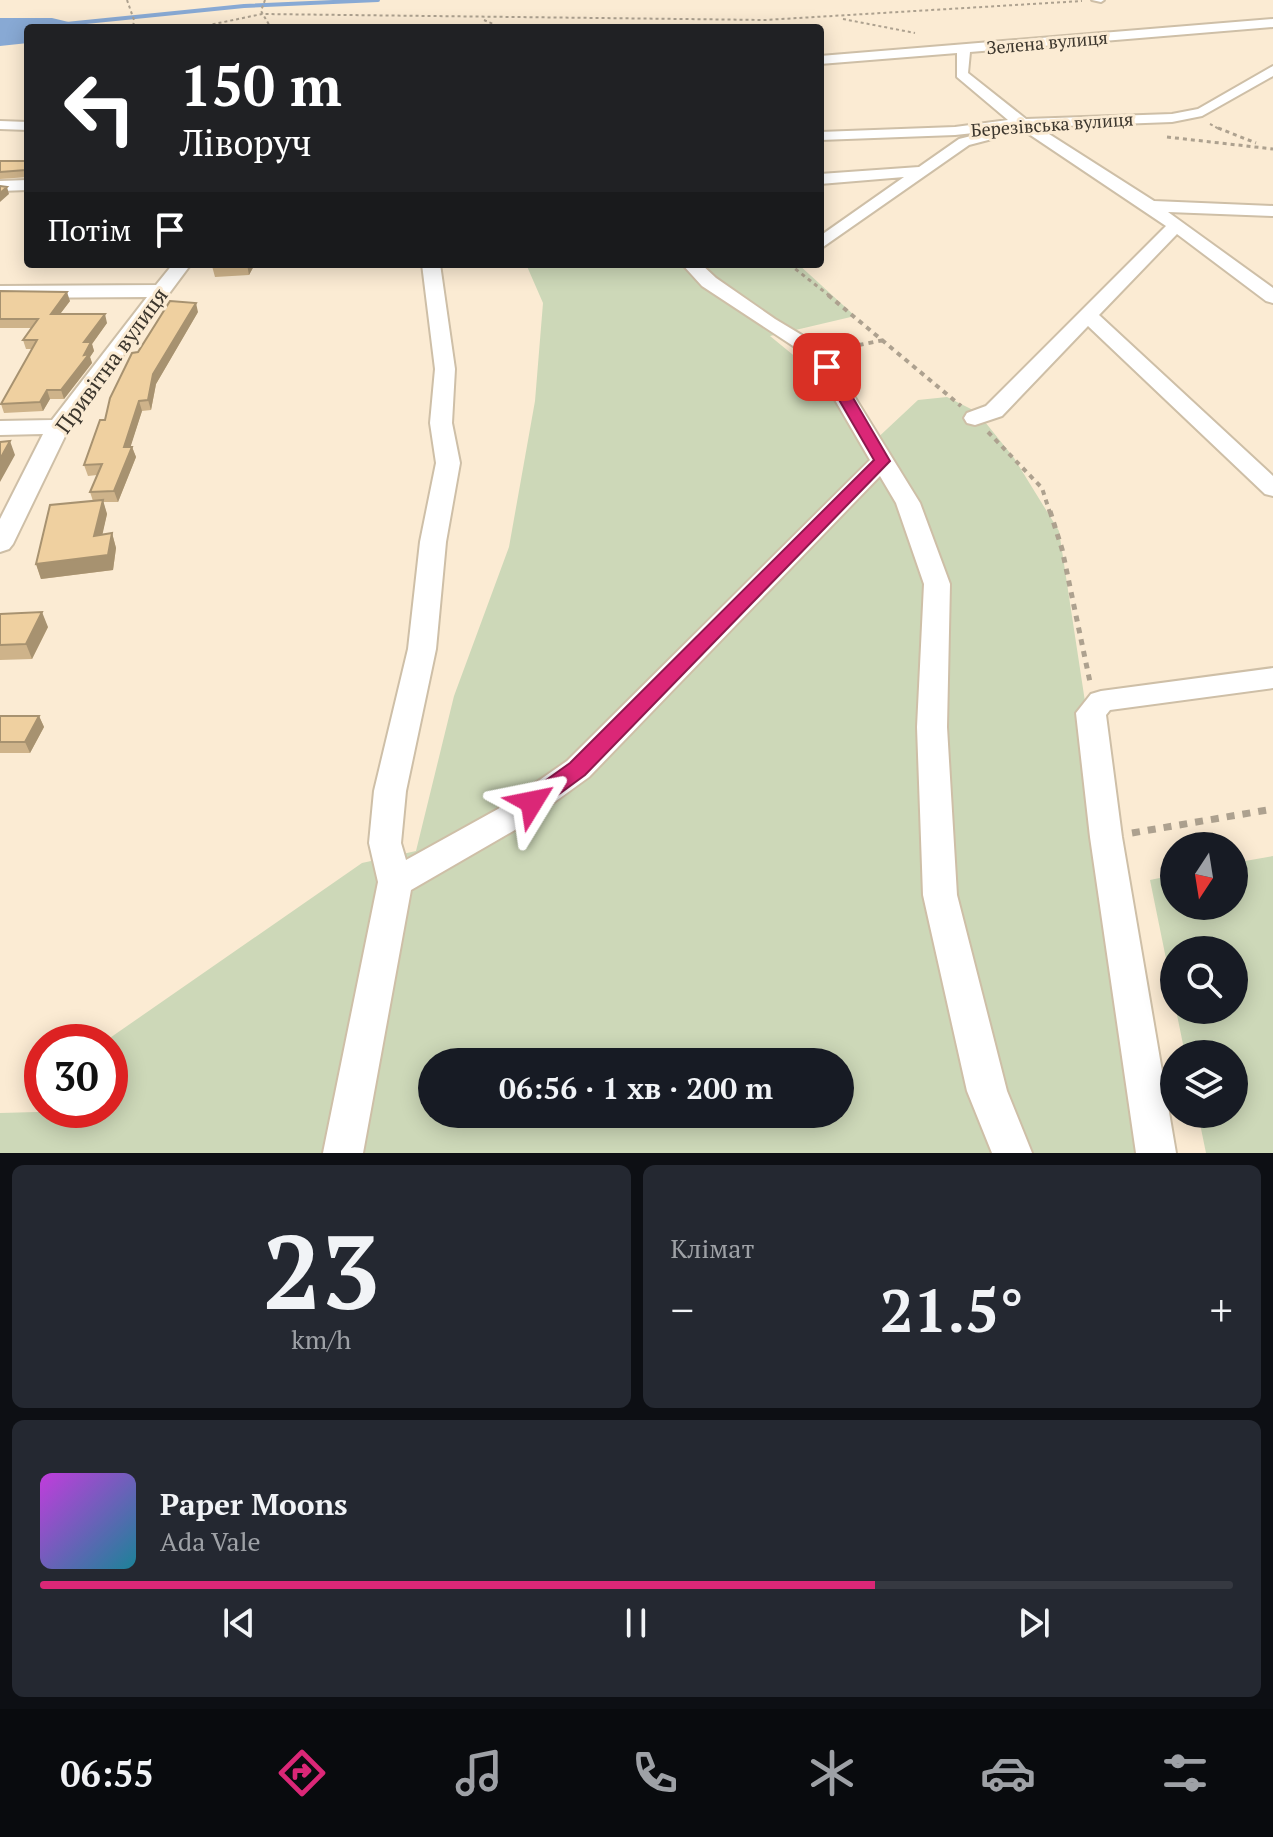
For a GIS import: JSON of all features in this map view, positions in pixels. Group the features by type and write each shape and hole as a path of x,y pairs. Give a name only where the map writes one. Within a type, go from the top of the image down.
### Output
{"street":[{"name":"Зелена вулиця","path":"824,60 1273,23"},
{"path":"964,50 961,57 962,74 989,99 1150,206 1273,297"},
{"name":"Березівська вулиця","path":"824,136 955,131 1024,123 1172,118 1202,112 1273,70"},
{"path":"0,125 24,126"},
{"path":"824,241 964,142 989,136 1032,137 1040,134"},
{"path":"824,179 926,171"},
{"path":"0,186 24,185"},
{"path":"1150,206 1273,211"},
{"path":"975,418 994,411 1176,226"},
{"name":"Привітна вулиця","path":"0,544 58,427 179,268"},
{"path":"343,1153 395,882 385,843 390,791 422,649 433,542 448,463 441,423 445,369 432,268"},
{"path":"695,268 709,282 768,323 818,353 908,503 937,584 932,727 940,895 987,1091 1012,1153"},
{"path":"0,292 161,291"},
{"path":"1088,315 1273,489"},
{"path":"0,428 58,427"},
{"path":"395,882 509,818 578,769 882,461"},
{"path":"1156,1153 1106,837 1091,713 1101,701 1273,678"}],"path":[{"path":"127,0 133,24"},
{"path":"265,0 262,12 269,24"},
{"path":"212,24 262,12 479,18 765,20 1098,0"},
{"path":"857,15 920,35"},
{"path":"479,18 493,24"},
{"path":"810,18 875,23 891,42 913,53"},
{"path":"1202,112 1202,119 1229,134 1273,147"},
{"path":"1161,135 1273,147"},
{"path":"794,268 885,340 975,418 1042,488 1062,549 1095,705"},
{"path":"818,353 885,340"},
{"path":"1106,837 1273,809"}],"green space":[{"path":"528,268 802,268 855,316 770,336 820,377 871,444 918,400 947,397 977,412 1014,458 1059,531 1125,964 1166,1153 0,1153 0,1113 24,1112 24,1128 128,1128 128,1025 362,863 416,851 454,696 509,547 535,401 543,303"},
{"path":"1273,856 1273,1153 1206,1153 1201,1128 1248,1128 1248,1040 1182,1040 1179,1024 1248,1024 1248,936 1161,936 1150,880 1160,878 1160,920 1248,920 1248,860"}],"water":[{"path":"0,18 52,18 77,24 24,24 24,43 0,46"}],"building":[{"path":"0,161 24,161 24,170 0,172"},
{"path":"0,291 67,292 51,314 105,314 84,342 91,342 84,355 89,354 61,390 47,390 40,402 1,404 37,340 23,340 38,319 0,319"},
{"path":"170,301 196,303 153,374 148,400 139,401 124,447 132,447 114,491 90,492 102,464 84,465 100,420 105,420 110,398 132,353 138,352"},
{"path":"10,441 0,459 0,442"},
{"path":"103,500 94,536 112,533 108,555 36,564 50,505"},
{"path":"42,612 26,644 0,645 0,614"},
{"path":"0,716 39,716 25,742 0,742"}],"waterway":[{"path":"66,24 244,6 378,0"}],"route":[{"path":"532,802 578,769 882,461 827,367"}]}
